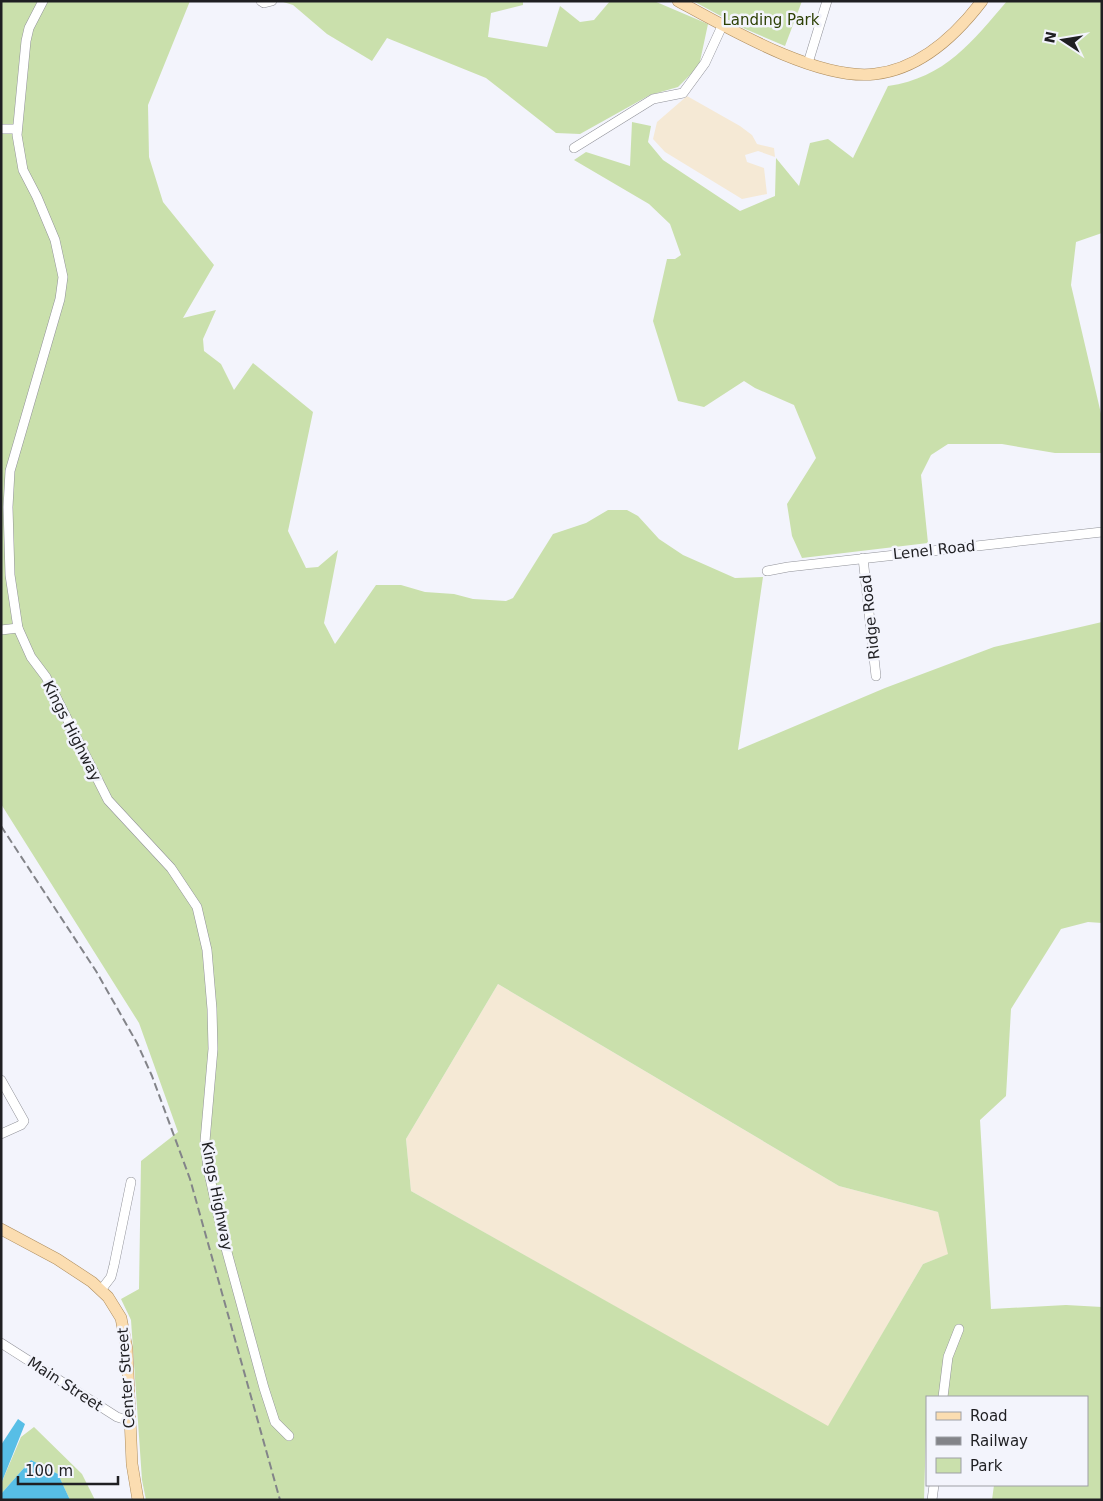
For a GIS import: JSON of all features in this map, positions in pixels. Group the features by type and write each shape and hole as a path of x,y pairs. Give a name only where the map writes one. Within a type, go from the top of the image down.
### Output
{"main road":[{"path":"678,1 808,63 857,74 876,74 897,69 927,55 951,37 982,1"},
{"name":"Center Street","path":"1,1229 66,1264 101,1290 118,1311 125,1334 132,1464 138,1500"}],"street":[{"name":"Kings Highway","path":"42,1 29,28 26,41 23,89 17,129 24,170 38,197 55,240 63,277 60,299 9,481 10,575 18,628 31,657 46,677 108,800 171,868 197,907 208,950 212,1009 213,1049 205,1141 208,1168 224,1241 274,1422 289,1436"},
{"path":"808,63 827,1"},
{"path":"574,148 653,99 683,92 704,63 723,24"},
{"path":"1,129 17,129"},
{"name":"Lenel Road","path":"767,571 863,558 1102,532"},
{"name":"Ridge Road","path":"863,558 876,676"},
{"path":"1,630 18,628"},
{"path":"1,1080 24,1121 21,1125 1,1134"},
{"path":"101,1290 111,1276 131,1182"},
{"path":"943,1396 948,1357 959,1330"},
{"name":"Main Street","path":"1,1343 117,1417 130,1421"},
{"path":"932,1500 934,1486"}],"shaded area":[{"path":"687,96 740,126 752,135 757,144 774,148 775,157 758,151 745,155 747,162 764,168 767,194 742,199 665,152 653,139 657,122"},
{"path":"498,984 839,1186 938,1212 949,1254 923,1264 828,1427 411,1191 406,1139"}],"green space":[{"path":"1,1 190,1 148,105 149,157 163,202 214,265 183,318 216,310 203,339 204,351 221,364 234,390 253,363 313,412 288,531 306,568 318,567 338,550 324,623 335,644 376,585 401,585 425,592 454,594 473,599 506,601 513,598 553,534 586,523 608,510 627,510 638,516 659,539 683,555 735,578 763,577 738,750 885,688 994,647 1102,622 1102,923 1088,922 1061,929 1011,1009 1006,1096 980,1120 991,1309 1066,1305 1102,1307 1102,1500 992,1500 994,1486 1088,1486 1088,1396 926,1396 924,1500 146,1500 142,1480 131,1320 121,1299 139,1289 141,1161 178,1132 139,1023 1,804","holes":["498,984 839,1186 938,1212 948,1254 923,1264 828,1426 411,1191 406,1139"]},
{"path":"280,1 523,1 523,5 491,13 488,37 547,47 560,6 580,22 594,20 610,1 654,1 708,24 699,66 678,87 650,95 580,134 556,133 486,78 387,38 372,61 327,34 293,5"},
{"name":"Landing Park","path":"693,1 802,1 785,46 743,28"},
{"path":"1007,1 1102,1 1102,233 1076,242 1071,285 1102,418 1102,453 1055,453 1002,444 948,444 931,455 921,475 928,543 802,558 792,536 787,504 816,458 794,405 755,388 744,381 704,407 678,401 653,321 667,259 675,259 681,255 670,224 649,204 574,160 586,152 630,166 632,122 651,126 648,142 663,160 740,211 775,196 776,158 799,186 810,143 828,139 853,158 888,86 908,82 926,75 956,56"},
{"path":"34,1427 82,1474 95,1500 70,1500 58,1474 31,1460 1,1494 1,1484 21,1437"}],"water":[{"path":"18,1419 25,1424 1,1484 1,1445"},
{"path":"31,1460 58,1474 70,1500 1,1500 1,1494"}],"railway":[{"path":"1,826 96,971 137,1043 152,1076 190,1179 280,1500"}]}
